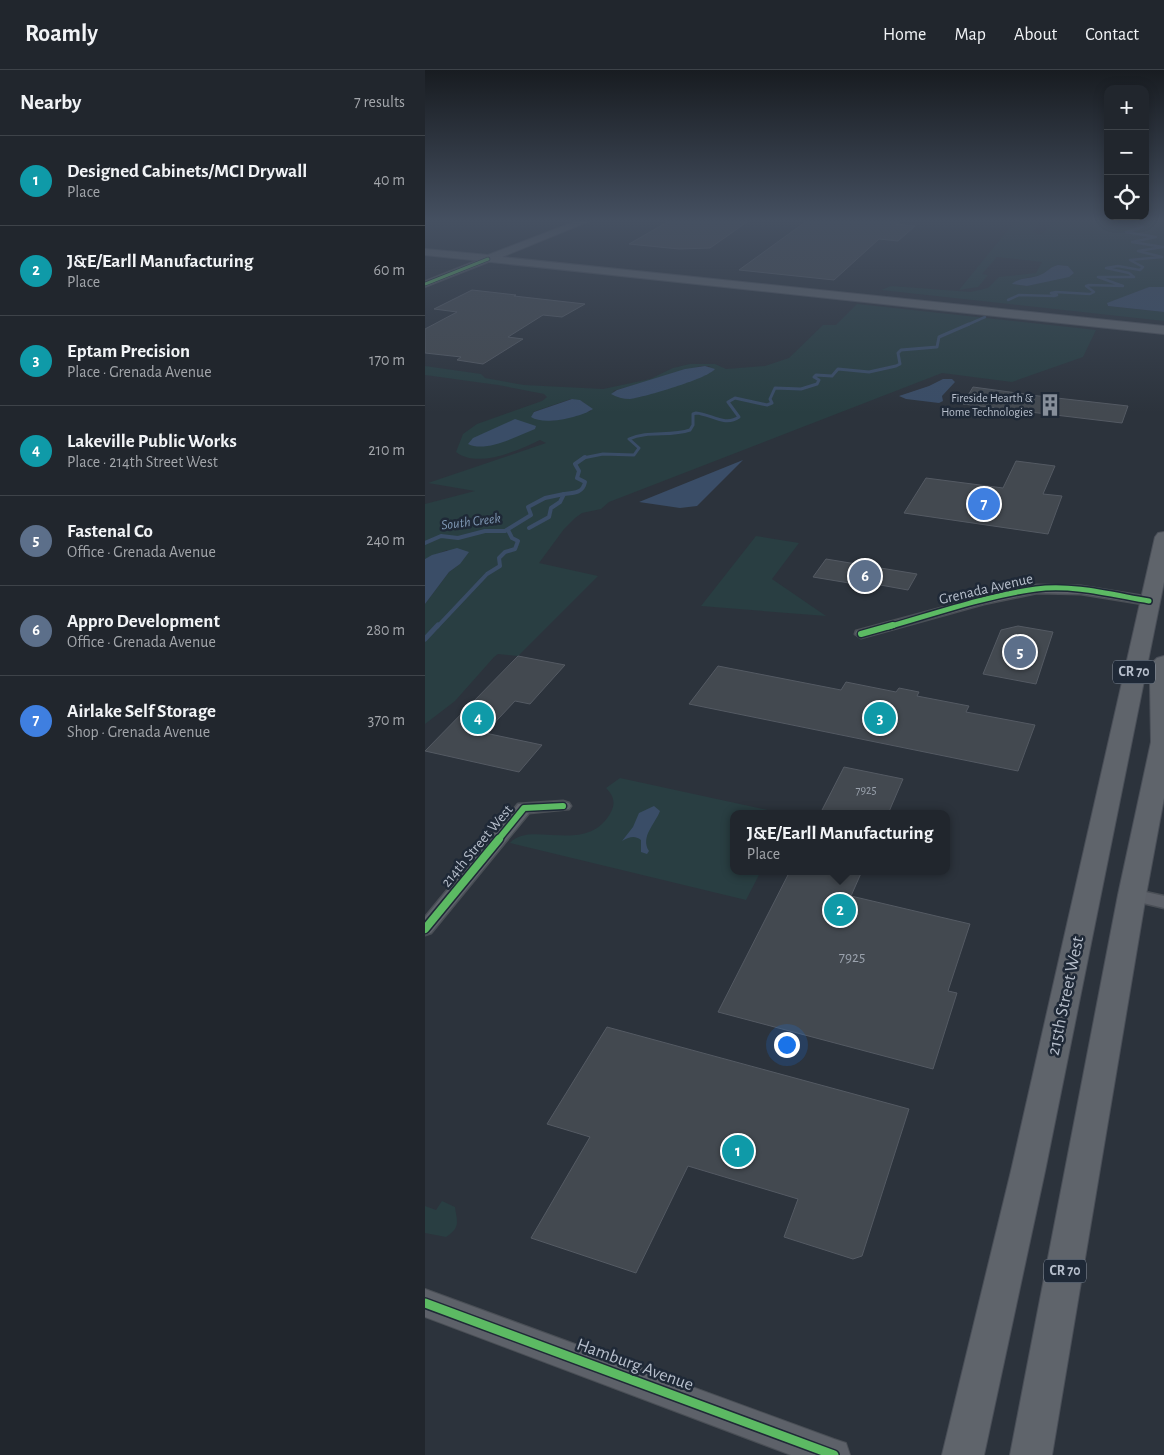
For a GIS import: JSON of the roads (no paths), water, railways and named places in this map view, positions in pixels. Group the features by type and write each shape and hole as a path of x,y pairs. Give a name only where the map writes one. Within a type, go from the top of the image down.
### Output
{"main road":[{"path":"747,285 1164,330"},
{"path":"786,285 1164,324"},
{"name":"215th Street West","path":"963,1455 1090,884 1156,608 1164,537"},
{"path":"1163,740 1161,683 1164,662"},
{"name":"CR 70","path":"1031,1455 1163,740"}],"street":[{"name":"Grenada Avenue","path":"861,634 983,601 1037,589 1081,590 1156,608"},
{"name":"214th Street West","path":"425,929 524,808 563,806"},
{"path":"1133,895 1164,902"},
{"name":"Hamburg Avenue","path":"425,1303 834,1455"}],"water":[{"path":"1149,287 1164,287 1164,312 1108,306 1107,303"},
{"path":"705,366 715,369 700,378 648,395 630,399 620,398 611,394 617,390 685,369"},
{"path":"943,379 952,379 955,382 942,396 943,401 939,403 906,399 899,396 929,386"},
{"path":"572,399 580,400 593,409 580,415 553,421 537,420 531,417 534,412"},
{"path":"515,419 536,426 535,429 492,445 475,446 468,444 473,438"},
{"path":"743,460 697,506 680,508 639,502"},
{"path":"457,548 469,552 460,564 449,572 425,604 425,559 432,555"},
{"path":"654,806 660,811 647,836 646,841 649,851 647,854 641,852 641,840 639,838 632,837 622,841 633,827 639,813"}],"waterway":[{"name":"South Creek","path":"1008,300 1019,295 1054,296 1057,295 1051,293 1056,292 1090,294 1094,292 1086,286 1123,286 1119,285"},
{"name":"South Creek","path":"967,325 985,317"},
{"name":"South Creek","path":"584,458 603,454 634,455 639,448 629,439 636,436 690,430 693,425 693,414 696,413 728,421 734,420 739,417 728,402 735,398 767,405 772,403 770,399 775,388 801,389 817,384 819,380 814,377 816,375 832,376 838,369 869,372 896,366 900,364 898,353 901,350 937,347 939,337 969,324"},
{"name":"South Creek","path":"564,494 577,492 584,486 585,482 577,478 579,471 575,464 584,458"},
{"name":"South Creek","path":"425,543 441,536 458,538 485,531 505,531 531,515 528,507 545,498 564,494"},
{"name":"South Creek","path":"529,528 549,517 551,508 560,502 564,494"},
{"path":"437,627 487,574 500,566 499,558 505,552 515,549 518,541 512,538 508,530"},
{"path":"425,639 438,625"}],"place":[{"name":"Fireside Hearth & Home Technologies","path":"1050,405"},
{"name":"Airlake Self Storage","path":"984,504"},
{"name":"Appro Development","path":"865,576"},
{"name":"Fastenal Co","path":"1020,652"},
{"name":"Lakeville Public Works","path":"478,718"},
{"name":"Eptam Precision","path":"880,718"},
{"name":"J&E/Earll Manufacturing","path":"840,910"},
{"name":"Designed Cabinets/MCI Drywall","path":"738,1151"}]}
